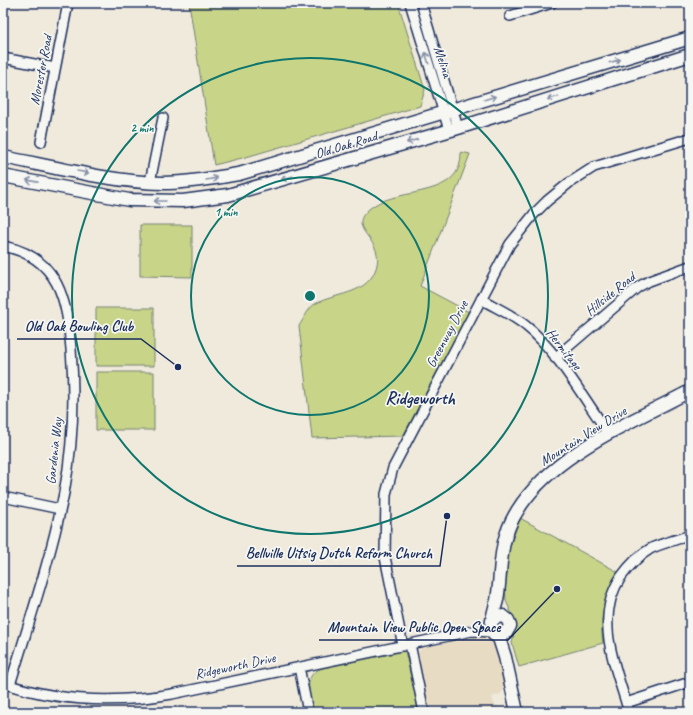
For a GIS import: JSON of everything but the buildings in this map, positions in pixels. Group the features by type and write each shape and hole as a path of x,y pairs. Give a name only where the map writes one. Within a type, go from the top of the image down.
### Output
{"main road":[{"name":"Old Oak Road","path":"3,157 129,180 150,182 202,180 240,174 690,38"},
{"name":"Old Oak Road","path":"3,176 129,200 156,201 204,199 228,195 454,129 690,55"},
{"name":"Mountain View Drive","path":"498,596 509,623 496,627 498,596 502,549 506,535 518,508 525,497 550,472 609,434 690,392"},
{"path":"496,627 506,656 517,712"}],"street":[{"name":"Morester Road","path":"41,142 68,3"},
{"name":"Melina","path":"410,3 454,129"},
{"name":"Melina","path":"421,3 448,111"},
{"path":"510,16 552,3"},
{"path":"3,58 55,68"},
{"path":"150,182 163,118"},
{"name":"Greenway Drive","path":"424,712 406,645 385,556 388,485 393,468 402,448 510,244 534,214 558,192 594,168 690,138"},
{"name":"Gardenia Way","path":"3,246 30,255 46,268 57,282 65,306 70,338 74,399 68,469 60,509 6,684"},
{"name":"Hillside Road","path":"555,358 638,288 649,281 690,266"},
{"name":"Hermitage","path":"481,299 526,326 555,358 609,434"},
{"path":"3,497 60,509"},
{"path":"629,712 609,643 608,612 613,592 624,572 644,553 656,546 690,535"},
{"name":"Ridgeworth Drive","path":"6,684 67,699 118,701 172,694 496,627"},
{"path":"299,667 308,712"},
{"path":"626,703 690,682"}],"shaded area":[{"path":"478,636 487,637 496,645 505,687 501,694 492,697 494,704 504,709 505,712 428,712 417,656 421,648"}],"green space":[{"path":"189,3 398,3 425,90 420,106 214,165"},
{"path":"461,152 470,154 420,286 469,312 403,436 312,438 299,326 308,311 315,304 357,289 370,279 375,271 378,259 372,242 362,228 361,222 364,214 373,206 385,200 428,190 441,185 452,178 459,167"},
{"path":"140,225 192,225 192,277 140,276"},
{"path":"96,308 154,308 154,366 96,366"},
{"path":"96,372 154,372 154,430 96,430"},
{"path":"520,518 618,572 604,606 602,624 603,643 519,667 512,643 516,623 506,601 505,582 507,555"},
{"path":"405,651 419,712 313,712 309,693 309,680 316,671 323,668"}],"place":[{"name":"Old Oak Bowling Club","path":"178,367"},
{"name":"Bellville Uitsig Dutch Reform Church","path":"447,516"},
{"name":"Mountain View Public Open Space","path":"557,589"}],"district":[{"name":"Ridgeworth","path":"420,398"}]}
